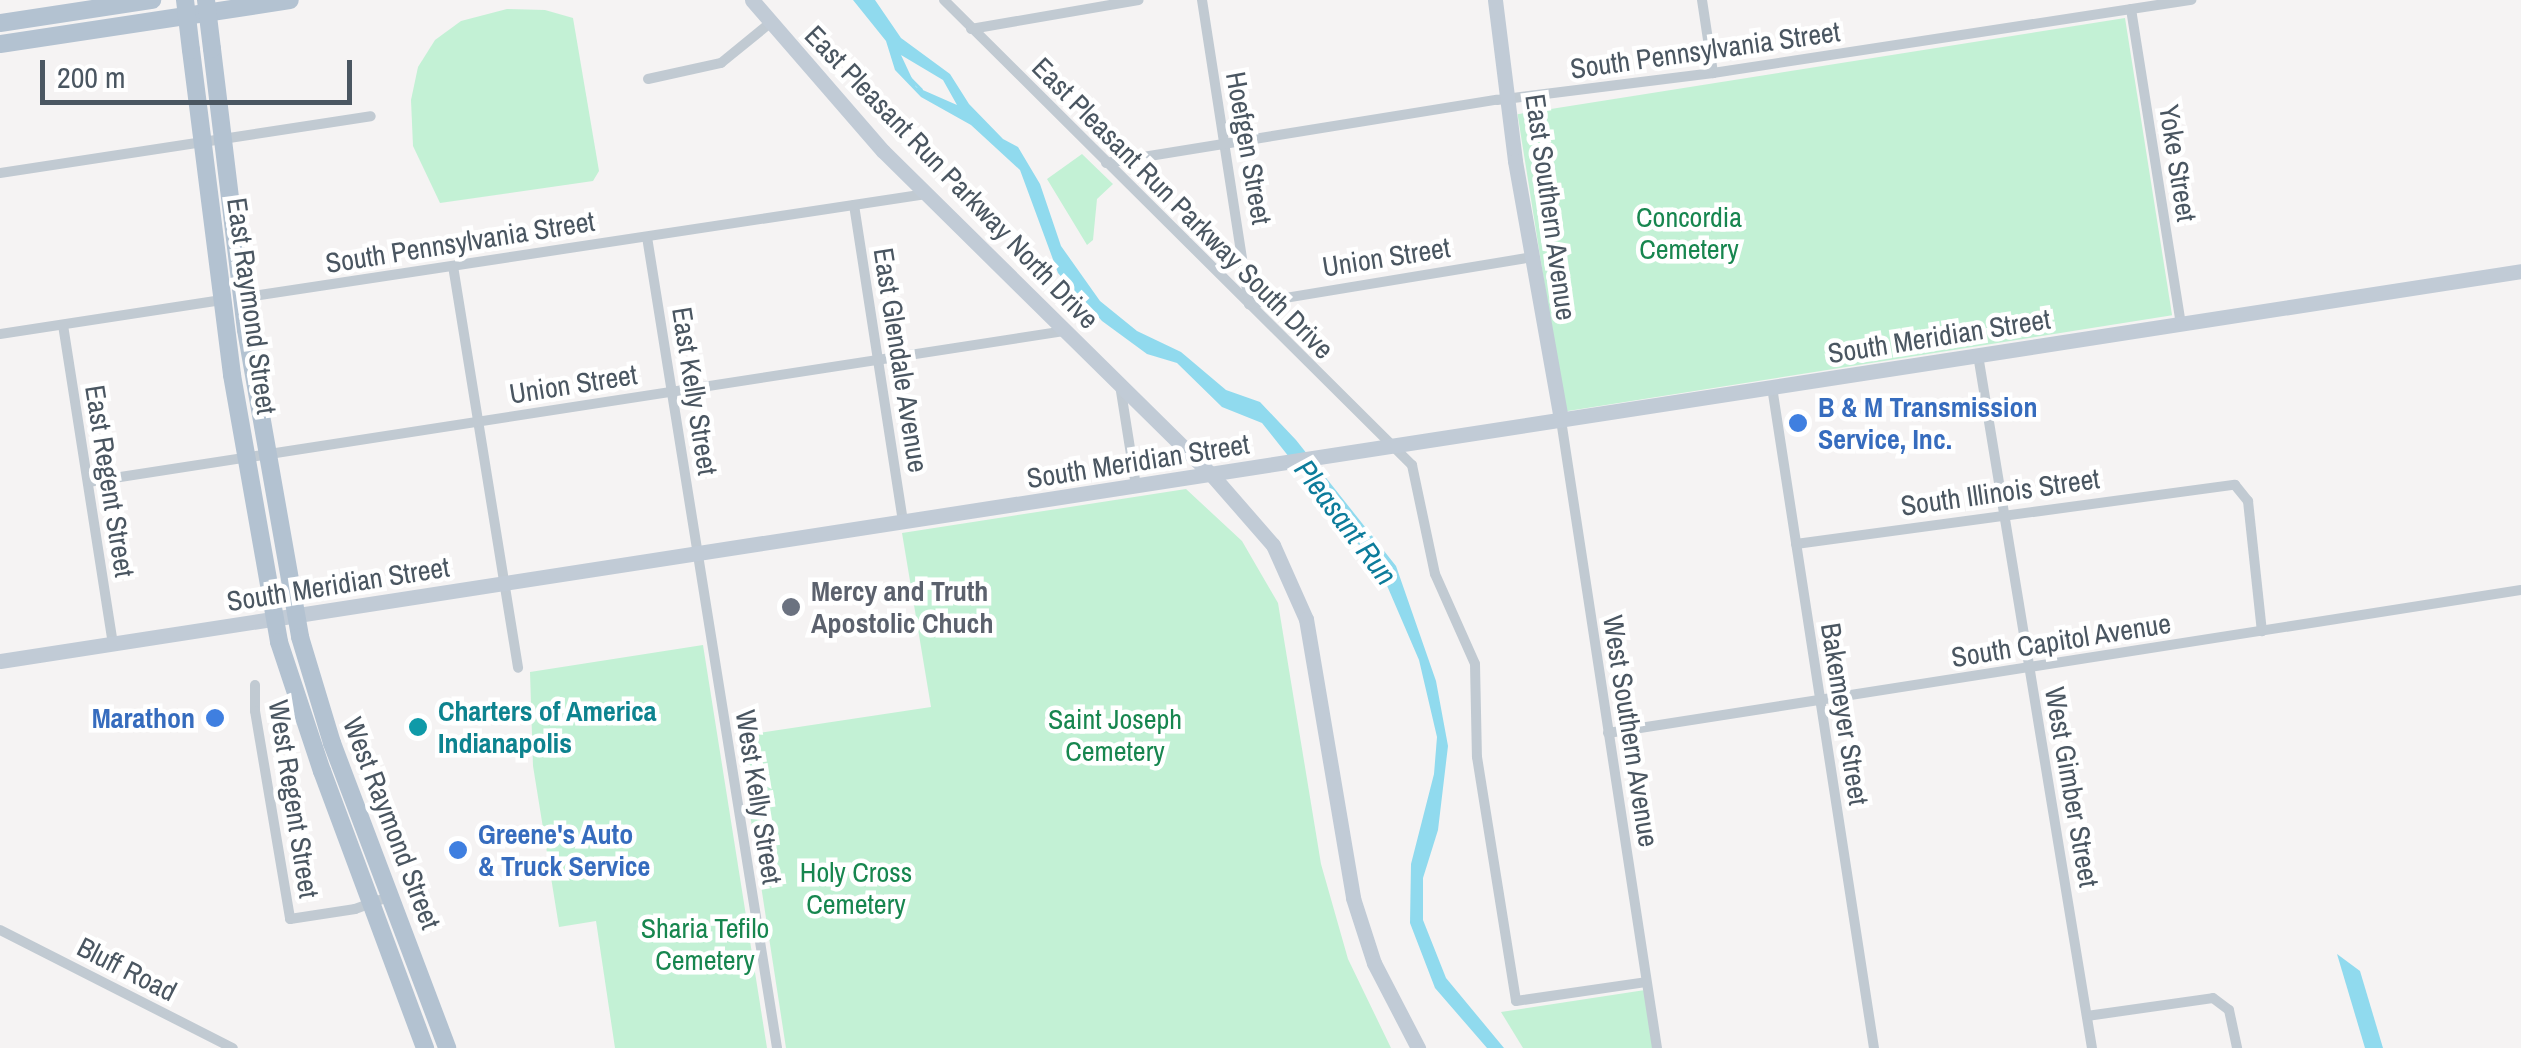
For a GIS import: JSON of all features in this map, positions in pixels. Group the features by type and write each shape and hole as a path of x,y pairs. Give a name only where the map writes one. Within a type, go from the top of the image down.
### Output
{"main road":[{"path":"0,24 152,0"},
{"name":"East Raymond Street","path":"185,0 222,301 274,618"},
{"name":"East Raymond Street","path":"206,0 242,298 295,615"},
{"path":"0,44 290,0"},
{"name":"East Pleasant Run Parkway North Drive","path":"752,0 926,194 1260,526 1288,570 1300,601 1353,898 1374,963 1418,1048"},
{"name":"East Southern Avenue","path":"1495,0 1532,257 1561,420"},
{"name":"South Meridian Street","path":"0,662 2521,272"},
{"name":"West Raymond Street","path":"295,615 320,707 447,1048"},
{"name":"West Raymond Street","path":"274,618 296,698 426,1048"}],"street":[{"name":"East Pleasant Run Parkway South Drive","path":"944,0 1415,472 1436,574 1475,664 1477,756 1516,1000 1646,982"},
{"path":"971,30 1140,0"},
{"name":"Hoefgen Street","path":"1202,0 1249,304"},
{"path":"1702,0 1713,73"},
{"name":"South Pennsylvania Street","path":"1106,163 1713,73 2136,5 2191,0"},
{"name":"Yoke Street","path":"2136,5 2182,324"},
{"path":"648,79 720,63 770,22"},
{"path":"0,173 371,116"},
{"name":"South Pennsylvania Street","path":"0,334 926,194"},
{"name":"East Glendale Avenue","path":"854,206 903,522"},
{"name":"East Kelly Street","path":"647,236 697,553"},
{"name":"Union Street","path":"1249,304 1532,257"},
{"path":"453,266 518,668"},
{"name":"East Regent Street","path":"64,324 112,644"},
{"name":"Union Street","path":"88,482 1064,332"},
{"name":"West Gimber Street","path":"1978,355 2092,1048"},
{"path":"1120,385 1136,486"},
{"name":"Bakemeyer Street","path":"1772,387 1874,1048"},
{"name":"West Southern Avenue","path":"1561,420 1657,1048"},
{"name":"South Illinois Street","path":"1796,544 2210,485 2234,485 2248,500 2262,632"},
{"name":"West Kelly Street","path":"697,553 777,1048"},
{"name":"South Capitol Avenue","path":"1608,733 2521,590"},
{"name":"West Regent Street","path":"255,685 255,711 290,919 371,903"},
{"path":"371,903 390,896"},
{"name":"Bluff Road","path":"0,930 233,1048"},
{"path":"2086,1016 2212,998 2229,1010 2236,1048"}],"green space":[{"path":"507,9 545,10 573,18 599,171 593,181 440,203 413,146 411,100 418,67 435,40 461,21"},
{"name":"Concordia Cemetery","path":"2125,18 2172,315 1565,412 1518,114"},
{"path":"1082,154 1113,184 1097,199 1093,240 1087,245 1047,179"},
{"name":"Saint Joseph Cemetery","path":"1186,489 1242,541 1278,603 1321,864 1348,959 1391,1048 786,1048 738,736 931,707 902,533"},
{"name":"Sharia Tefilo Cemetery","path":"703,645 767,1048 615,1048 596,921 559,927 533,766 530,672"},
{"path":"1645,990 1655,1048 1523,1048 1501,1012"}],"water":[{"name":"Pleasant Run","path":"853,0 875,0 901,38 950,74 969,104 1003,139 1018,147 1040,184 1061,246 1100,301 1137,331 1181,352 1226,390 1260,402 1296,440 1396,566 1436,681 1448,746 1438,830 1423,878 1423,920 1446,978 1504,1048 1487,1048 1435,988 1410,923 1411,864 1434,774 1437,737 1419,660 1382,574 1262,423 1222,407 1177,363 1147,354 1102,321 1058,273 1020,170 971,125 921,97 895,70 886,41","holes":["901,55 943,80 957,105 916,87"]},
{"path":"2337,954 2360,971 2383,1048 2365,1048"}],"waterway":[{"name":"Pleasant Run","path":"909,77 921,89"}],"place":[{"name":"B & M Transmission Service, Inc.","path":"1798,423"},
{"name":"Mercy and Truth Apostolic Chuch","path":"791,607"},
{"name":"Marathon","path":"215,718"},
{"name":"Charters of America Indianapolis","path":"418,727"},
{"name":"Greene's Auto & Truck Service","path":"458,850"}],"park label":[{"name":"Holy Cross Cemetery","path":"856,888"}]}
